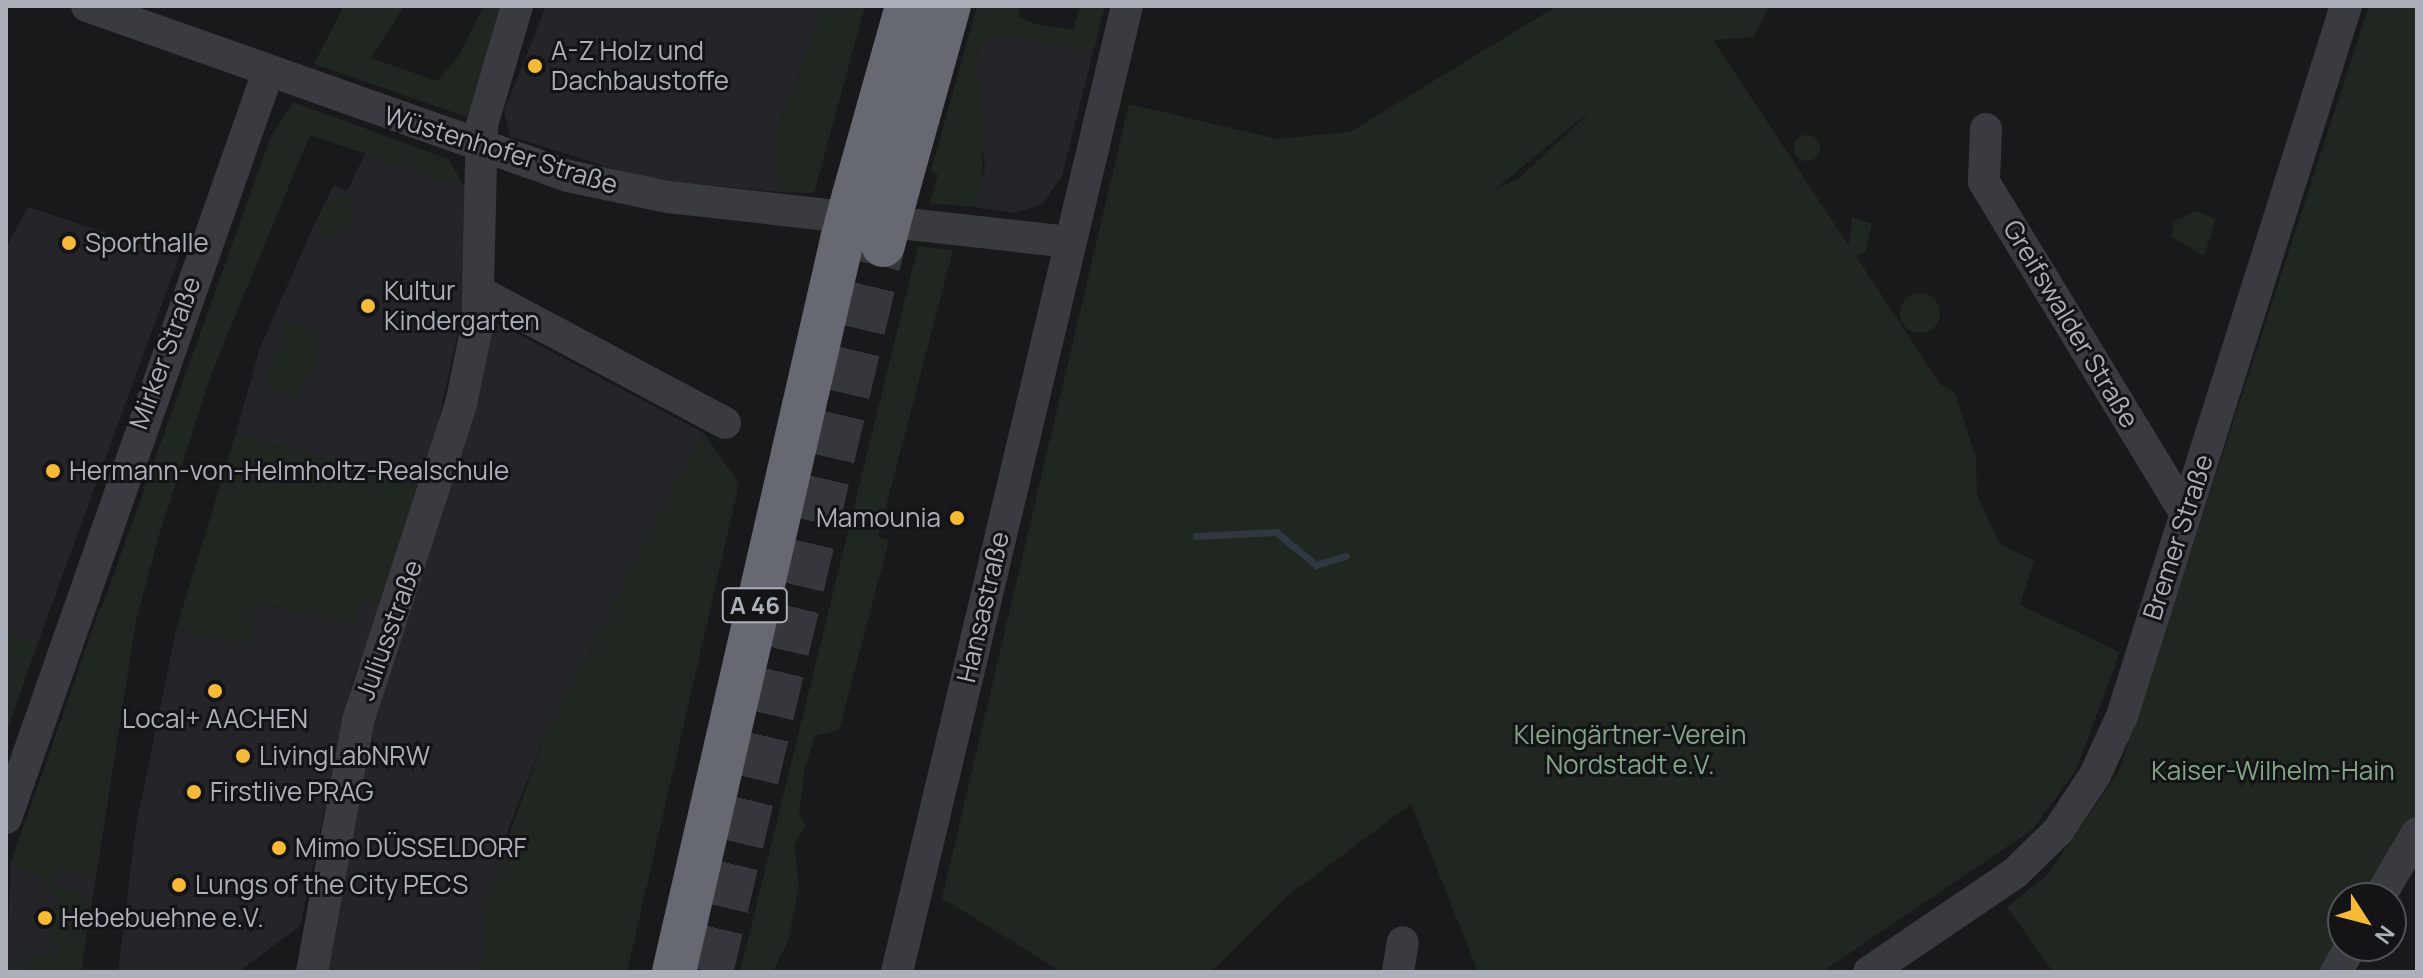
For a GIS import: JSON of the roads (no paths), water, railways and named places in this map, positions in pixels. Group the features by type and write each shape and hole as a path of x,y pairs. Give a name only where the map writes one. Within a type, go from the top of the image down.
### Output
{"highway":[{"name":"A 46","path":"674,972 875,197 907,6"},
{"name":"A 46","path":"875,197 949,6"}],"street":[{"name":"Juliusstraße","path":"312,972 358,721 442,478 477,327 488,88 517,6"},
{"name":"Hansastraße","path":"897,972 1127,6"},
{"name":"Bremer Straße","path":"1869,972 1993,890 2058,831 2122,716 2346,6"},
{"name":"Wüstenhofer Straße","path":"90,7 484,148 668,197 1070,242"},
{"name":"Mirker Straße","path":"6,818 268,72"},
{"name":"Greifswalder Straße","path":"1986,129 1984,182 2185,512"},
{"path":"478,291 725,423"},
{"path":"2388,882 2417,833"}],"waterway":[{"path":"1196,536 1276,532 1316,565 1346,556"}],"tunnel":[{"path":"711,972 883,245"}],"place":[{"name":"A-Z Holz und Dachbaustoffe","path":"535,66"},
{"name":"Sporthalle","path":"69,243"},
{"name":"Kultur Kindergarten","path":"368,306"},
{"name":"Hermann-von-Helmholtz-Realschule","path":"53,471"},
{"name":"Mamounia","path":"957,518"},
{"name":"Local+ AACHEN","path":"215,691"},
{"name":"LivingLabNRW","path":"243,756"},
{"name":"Firstlive PRAG","path":"194,792"},
{"name":"Mimo DÜSSELDORF","path":"279,848"},
{"name":"Lungs of the City PECS","path":"179,885"},
{"name":"Hebebuehne e.V.","path":"45,918"}],"park label":[{"name":"Kleingärtner-Verein Nordstadt e.V.","path":"1630,750"},
{"name":"Kaiser-Wilhelm-Hain","path":"2273,771"}]}
